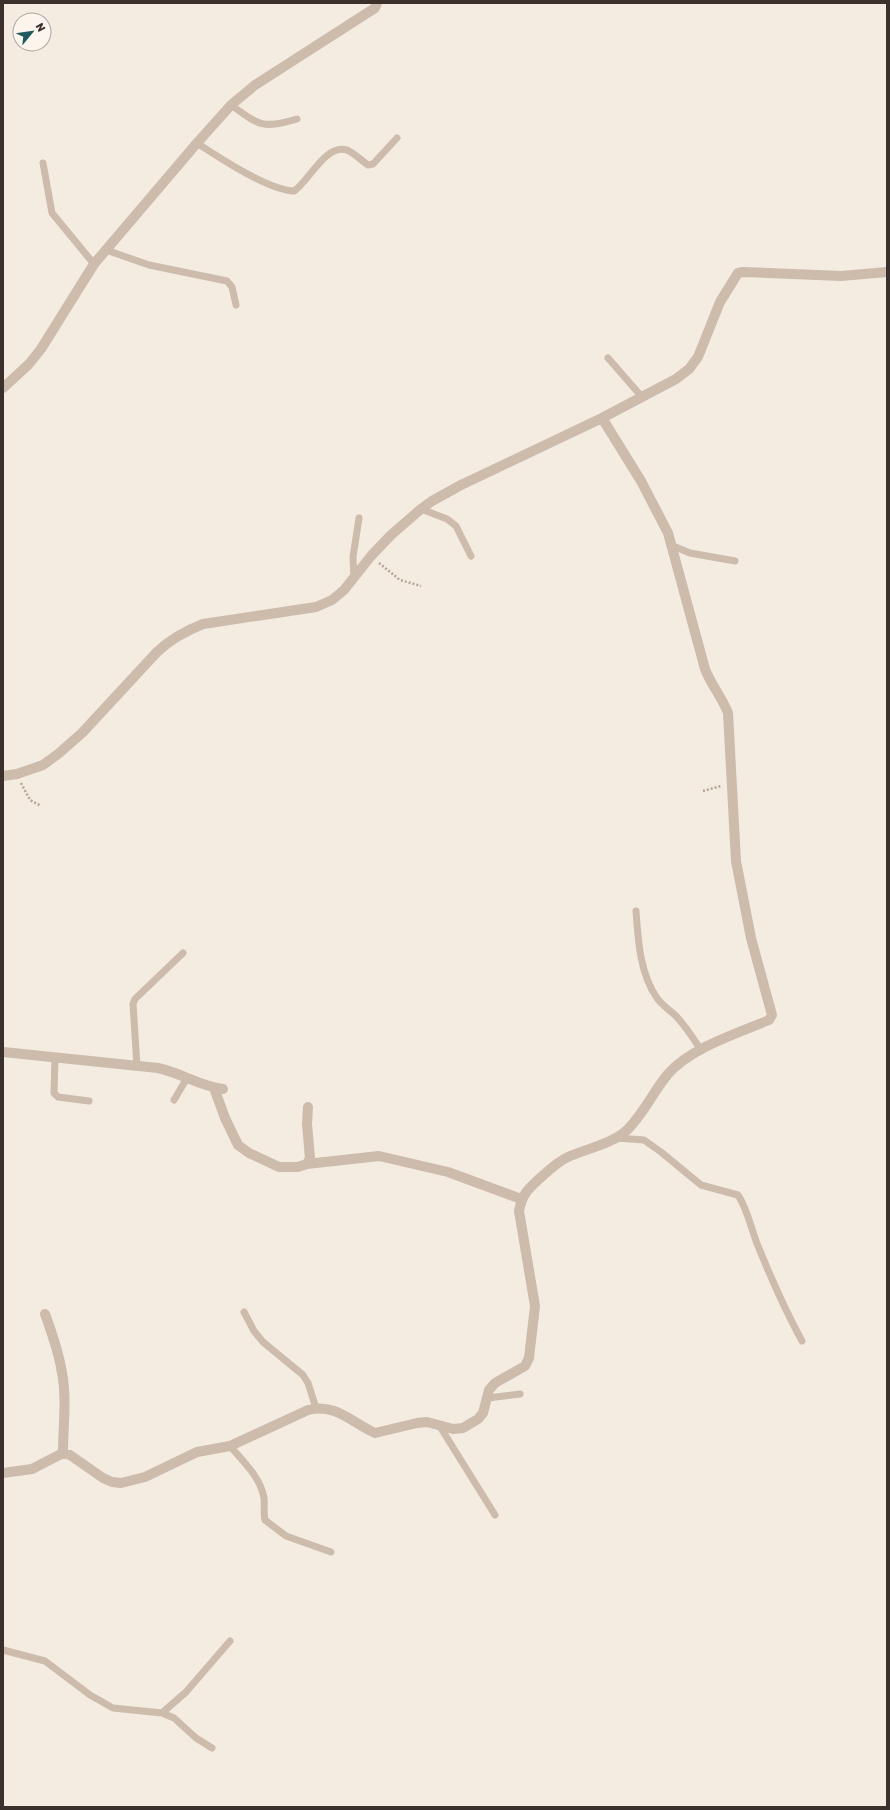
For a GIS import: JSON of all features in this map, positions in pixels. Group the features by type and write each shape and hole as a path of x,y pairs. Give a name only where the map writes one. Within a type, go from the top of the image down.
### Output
{"street":[{"path":"3,388 29,364 42,348 94,264 231,105 255,86 375,8 377,3"},
{"path":"3,776 17,774 43,765 58,754 82,733 157,652 171,640 187,630 203,624 316,606 332,600 344,590 390,535 421,509 461,485 602,418 676,379 689,369 698,357 720,302 738,273 841,276 887,272"},
{"path":"3,1473 32,1469 62,1453 70,1455 112,1482 121,1482 145,1477 196,1452 230,1446 308,1410 316,1408 336,1411 375,1433 382,1433 416,1423 427,1422 453,1429 463,1428 478,1419 483,1413 489,1390 495,1383 525,1366 529,1358 535,1306 519,1211 521,1200 527,1190 554,1166 567,1158 615,1138 626,1131 668,1074 682,1061 701,1050 769,1020 772,1015 751,938 736,861 728,713 705,669 673,546 656,508 602,418"},
{"path":"3,1052 171,1071 218,1089 225,1118 238,1145 249,1154 279,1167 298,1167 307,1164 379,1156 448,1172 521,1200"},
{"path":"307,1164 310,1158 307,1124 308,1106"},
{"path":"45,1314 58,1354 64,1390 62,1453"}],"lane":[{"path":"231,105 261,125 276,125 297,119"},
{"path":"197,143 236,168 280,189 294,192 300,188 323,158 331,153 340,149 348,151 368,165 373,164 397,138"},
{"path":"43,163 52,213 94,264"},
{"path":"106,250 149,265 227,281 232,287 236,305"},
{"path":"608,358 642,397"},
{"path":"421,509 447,519 456,526 471,556"},
{"path":"354,578 353,557 359,518"},
{"path":"673,546 690,553 735,561"},
{"path":"636,912 638,937 645,972 656,997 665,1008 675,1016 701,1050"},
{"path":"137,1066 133,1004 135,1000 183,953"},
{"path":"55,1058 54,1093 58,1097 89,1101"},
{"path":"174,1100 187,1078"},
{"path":"615,1138 644,1140 701,1185 738,1195 744,1204 757,1244 784,1307 802,1341"},
{"path":"244,1312 254,1331 263,1342 304,1375 316,1408"},
{"path":"488,1398 520,1394"},
{"path":"439,1426 495,1515"},
{"path":"230,1446 250,1469 260,1484 264,1499 263,1508 265,1520 286,1536 331,1552"},
{"path":"162,1713 186,1692 230,1642"},
{"path":"3,1650 45,1661 90,1695 113,1708 162,1713 174,1718 196,1738 212,1748"}],"path":[{"path":"371,556 400,580 421,586"},
{"path":"17,774 30,800 41,806"},
{"path":"702,791 732,783"}]}
